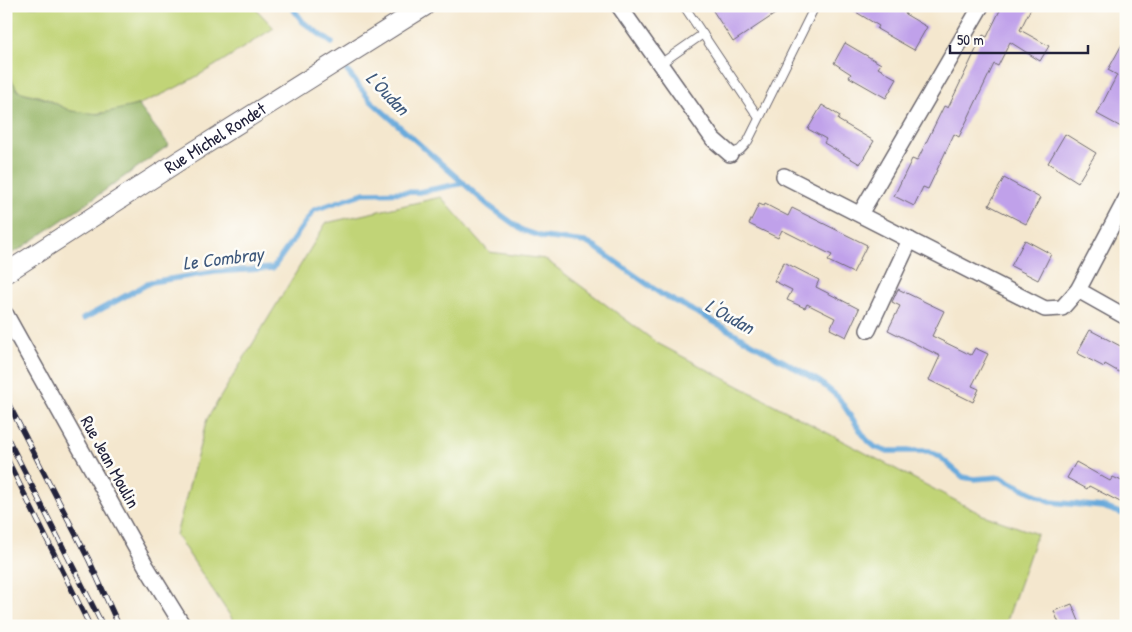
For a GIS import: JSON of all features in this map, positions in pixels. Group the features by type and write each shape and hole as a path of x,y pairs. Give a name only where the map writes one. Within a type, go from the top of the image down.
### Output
{"street":[{"name":"Rue Michel Rondet","path":"6,273 182,159 425,6"},
{"path":"619,6 713,139 730,154"},
{"path":"860,214 981,6"},
{"path":"784,176 1045,309 1062,308 1078,290 1126,199"},
{"path":"868,330 910,240"},
{"path":"1078,290 1126,317"},
{"name":"Rue Jean Moulin","path":"6,315 146,566 183,626"}],"lane":[{"path":"684,6 759,118"},
{"path":"730,154 740,150 748,141 815,6"},
{"path":"660,64 702,34"}],"green space":[{"path":"6,6 253,6 274,28 176,88 121,110 95,114 71,111 50,100 18,91 6,70"},
{"path":"6,70 18,91 46,99 71,111 99,114 138,105 169,145 20,249 6,256"},
{"path":"441,197 489,252 545,259 657,343 983,515 1037,534 1005,626 237,626 176,535 207,419 326,223"}],"building":[{"path":"710,6 787,6 733,42"},
{"path":"846,6 909,6 905,14 927,27 914,50 877,29 879,26"},
{"path":"1002,6 1032,6 1020,30 1049,46 1040,61 1010,42 998,66 994,64 959,137 954,134 928,189 923,187 914,206 894,196 912,159 917,161 944,106 948,108 983,35 987,37"},
{"path":"1126,37 1126,118 1121,127 1097,114 1117,75 1108,70"},
{"path":"845,43 881,64 878,68 897,79 886,98 849,77 851,74 834,63"},
{"path":"822,105 840,116 838,120 874,141 860,164 824,143 826,139 808,129"},
{"path":"1065,134 1096,153 1078,182 1048,163"},
{"path":"1004,178 1040,198 1026,224 989,205"},
{"path":"759,204 764,206 765,204 788,216 792,208 867,245 853,273 828,261 832,255 782,230 778,238 749,224"},
{"path":"1025,240 1051,254 1038,280 1011,266"},
{"path":"784,262 819,280 816,287 859,309 846,337 830,329 835,318 807,304 805,308 787,300 792,290 774,281"},
{"path":"898,289 944,311 932,336 971,355 975,348 988,354 972,386 979,389 973,402 929,380 940,356 888,330 900,306 892,302"},
{"path":"1090,330 1126,349 1126,376 1105,364 1104,367 1077,353"},
{"path":"1076,462 1110,481 1113,477 1126,483 1126,505 1089,486 1087,489 1067,478"},
{"path":"1072,604 1081,626 1060,626 1054,611"}],"waterway":[{"name":"L'Oudan","path":"291,6 303,22 332,43"},
{"name":"L'Oudan","path":"347,71 371,101 489,206 522,230 543,237 585,242 595,247 661,294 820,382 838,397 866,439 875,447 885,451 929,451 940,457 963,477 974,479 1000,477 1051,502 1103,507 1126,515"},
{"name":"Le Combray","path":"83,319 151,282 215,272 273,268 314,210 364,193 419,192 464,183"}],"railway":[{"path":"6,399 89,560 119,626"},
{"path":"6,435 103,626"},
{"path":"6,457 90,626"}]}
